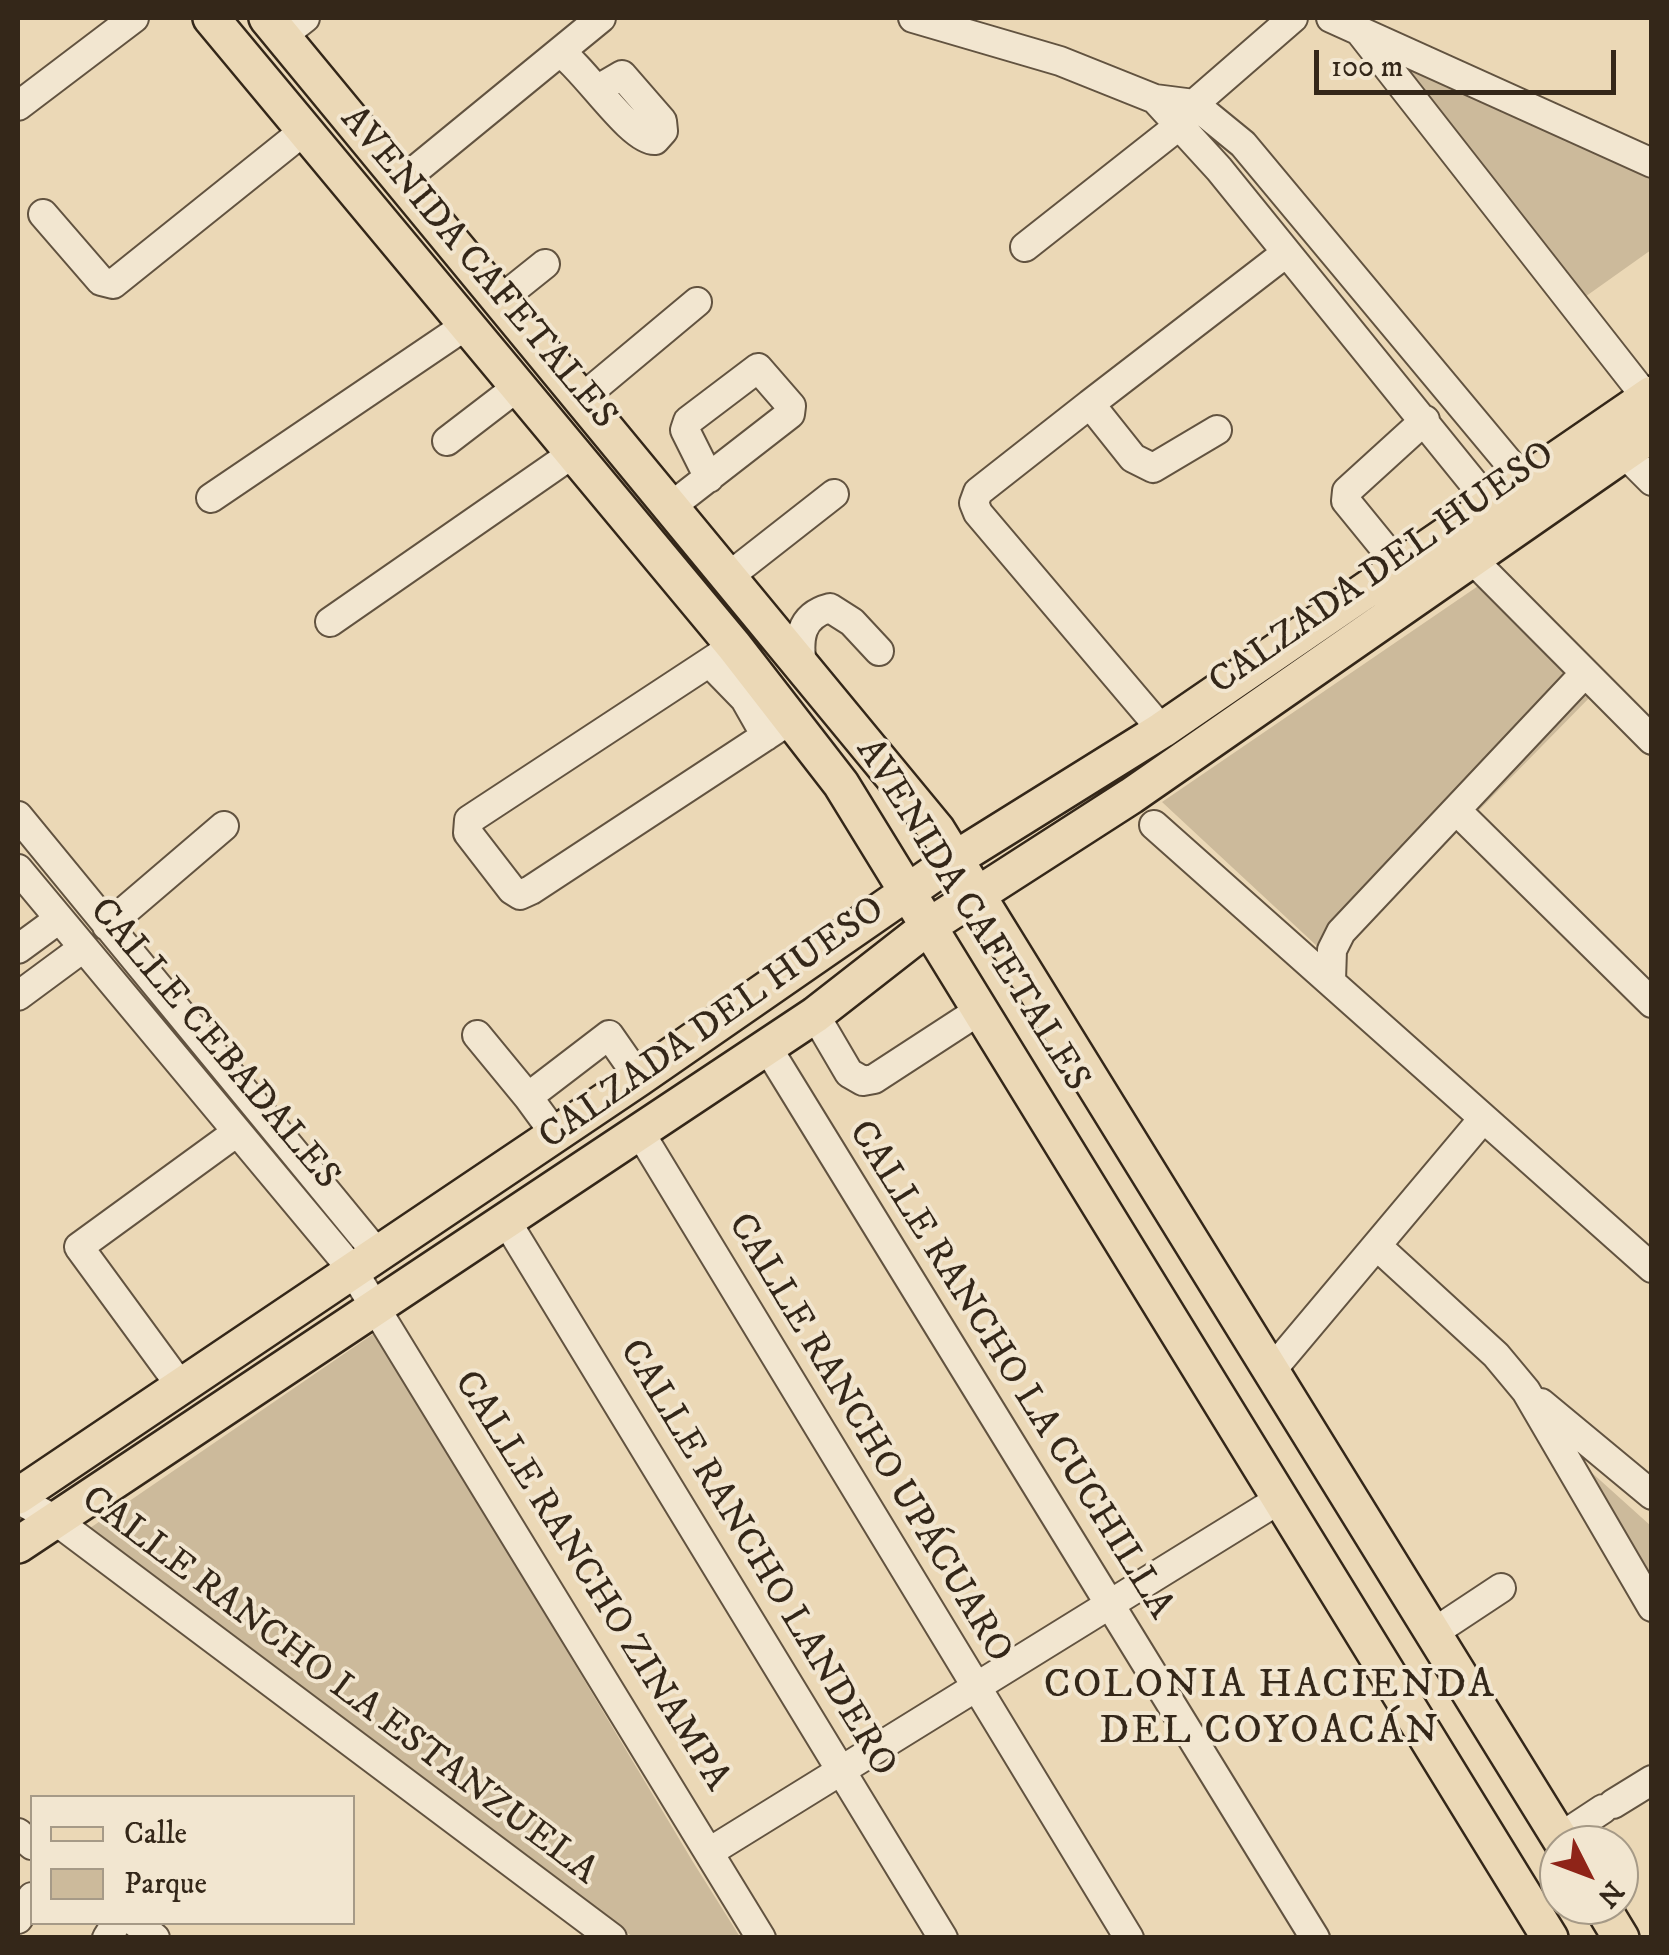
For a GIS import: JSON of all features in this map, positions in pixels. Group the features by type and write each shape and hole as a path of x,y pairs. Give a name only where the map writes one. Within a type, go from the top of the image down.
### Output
{"main road":[{"name":"AVENIDA CAFETALES","path":"211,18 575,452 721,655 779,728 841,784 1550,1938"},
{"name":"AVENIDA CAFETALES","path":"285,24 402,181 937,830 1551,1825"},
{"name":"CALZADA DEL HUESO","path":"18,1545 815,1014 929,926 1131,796 1535,494 1649,396"},
{"name":"CALZADA DEL HUESO","path":"1535,494 1643,461"},
{"name":"CALZADA DEL HUESO","path":"18,1498 364,1260 640,1078 955,858 1162,730 1399,566 1460,547"}],"street":[{"path":"18,106 134,18"},
{"path":"402,181 602,18"},
{"path":"913,18 1060,61 1188,114 1243,144 1535,494"},
{"path":"1025,247 1188,114 1293,18"},
{"path":"1344,23 1652,163"},
{"path":"1344,23 1649,396"},
{"path":"560,52 598,88"},
{"path":"1188,114 1286,253 1501,517"},
{"path":"43,214 101,282 113,284 305,130"},
{"path":"1162,730 978,513 974,502 978,492 1286,253"},
{"path":"500,300 545,264"},
{"path":"582,398 697,302"},
{"path":"210,498 468,324"},
{"path":"447,441 520,385"},
{"path":"1090,404 1133,458 1153,468 1216,430"},
{"path":"1399,566 1346,501 1346,491 1425,420"},
{"path":"330,622 575,452"},
{"path":"669,508 708,478"},
{"path":"728,577 834,494"},
{"path":"1460,547 1652,740"},
{"path":"802,667 802,630 810,617 830,608 852,622 879,651"},
{"path":"721,655 469,820 468,834 520,895 779,728"},
{"path":"1330,980 1332,950 1341,932 1584,674"},
{"path":"1456,812 1652,1004"},
{"path":"18,816 301,1161 364,1260"},
{"path":"1154,825 1652,1268"},
{"path":"107,926 224,826"},
{"name":"CALLE CEBADALES","path":"18,869 277,1180 364,1260"},
{"path":"18,949 59,919"},
{"path":"18,996 83,948"},
{"path":"815,1014 849,1072 864,1081 874,1079 980,1010"},
{"path":"477,1035 555,1134"},
{"path":"528,1097 609,1035 640,1078"},
{"name":"CALLE RANCHO LA CUCHILLA","path":"766,1047 1315,1938"},
{"path":"1271,1370 1482,1120"},
{"path":"180,1385 79,1247 237,1132"},
{"name":"CALLE RANCHO UPÁCUARO","path":"639,1132 1129,1938"},
{"path":"277,1180 301,1161"},
{"name":"CALLE RANCHO LANDERO","path":"506,1219 944,1938"},
{"path":"1376,1246 1496,1355 1526,1391 1652,1607"},
{"name":"CALLE RANCHO ZINAMPA","path":"364,1260 376,1305 762,1938"},
{"path":"1526,1391 1652,1495"},
{"name":"CALLE RANCHO LA ESTANZUELA","path":"18,1498 55,1520 612,1938"},
{"path":"712,1851 1280,1499"},
{"path":"1432,1632 1502,1588"},
{"path":"1582,1825 1652,1780"}],"green space":[{"path":"1393,57 1651,166 1651,250 1582,299"},
{"path":"1484,582 1593,694 1332,960 1162,802"},
{"path":"376,1332 740,1937 633,1937 90,1528"},
{"path":"1591,1472 1651,1526 1651,1574"}],"district":[{"name":"COLONIA HACIENDA DEL COYOACÁN","path":"1270,1711"}]}
